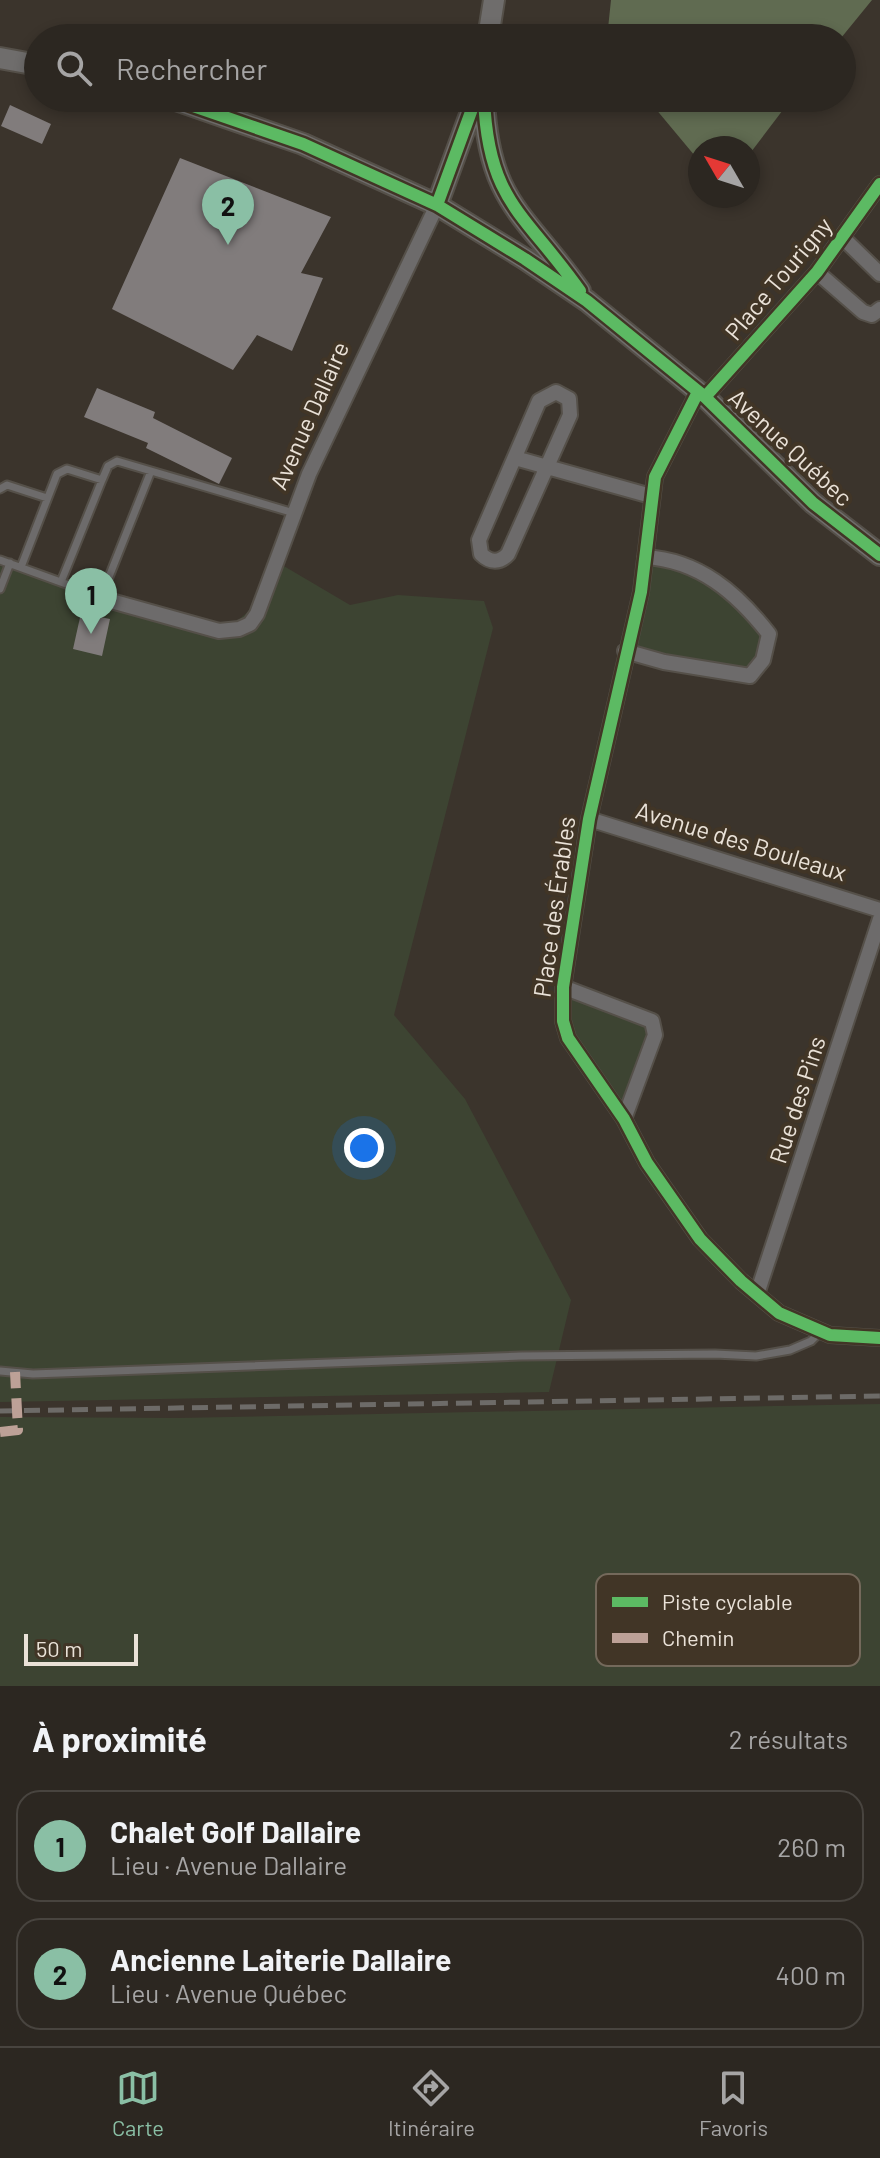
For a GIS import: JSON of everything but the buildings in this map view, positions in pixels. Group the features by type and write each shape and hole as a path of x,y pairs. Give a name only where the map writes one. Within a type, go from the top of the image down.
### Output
{"street":[{"path":"490,24 494,0"},
{"path":"0,58 24,62"},
{"name":"Avenue Québec","path":"210,112 303,144 437,205 587,301 702,395 813,503 880,555"},
{"name":"Avenue Dallaire","path":"106,599 219,631 239,629 250,624 264,598 309,474 437,205 471,112"},
{"path":"485,112 489,155 501,187 520,220 563,267 587,301"},
{"name":"Place Tourigny","path":"702,395 817,272 880,184"},
{"name":"Place Tourigny","path":"843,238 880,274"},
{"name":"Place Tourigny","path":"817,272 863,312 872,315 880,309"},
{"path":"551,392 569,399 572,410 508,554 500,560 489,560 481,554 479,540 515,458 539,401 551,392"},
{"name":"Place des Érables","path":"702,395 661,460 651,496 641,592 625,651 589,819 561,1007 568,1038 624,1119 647,1163 700,1239 779,1313 821,1331 880,1338"},
{"path":"515,458 651,496"},
{"path":"625,651 664,662 750,676 763,660 769,634 748,607 705,573 668,558 645,557"},
{"name":"Avenue des Bouleaux","path":"589,819 880,910"},
{"name":"Rue des Pins","path":"757,1294 880,919"},
{"name":"Place des Érables","path":"563,987 652,1021 655,1035 624,1119"}],"lane":[{"path":"61,582 108,466 117,461 294,513"},
{"path":"21,567 57,474 67,469 102,480"},
{"path":"0,560 106,599 151,471"},
{"path":"0,489 7,485 47,498"},
{"path":"0,589 10,563"},
{"path":"0,1371 33,1374 521,1356 756,1356 790,1350 821,1331"}],"green space":[{"path":"611,0 872,0 852,24 608,24"},
{"path":"658,112 781,112 760,140 760,136 688,136 688,148"},
{"path":"645,557 705,573 769,634 750,676 625,651"},
{"path":"277,562 350,605 398,595 484,601 493,628 394,1015 465,1099 571,1300 549,1392 0,1402 0,566 220,626 231,623 248,611"},
{"path":"563,987 652,1021 624,1119 568,1038"},
{"path":"880,1404 880,1686 0,1686 0,1417 177,1418"}],"railway":[{"path":"0,1411 880,1396"}],"marked path":[{"path":"0,1432 18,1430 15,1372"}],"cycle path":[{"path":"210,112 303,144 437,205 525,259 587,301 705,397 813,503 880,555"},
{"path":"437,205 471,112"},
{"path":"485,112 493,162 502,185 513,205 580,291"},
{"path":"705,397 817,272 880,184"},
{"path":"698,392 655,477 641,592 589,819 563,987 563,1021 568,1038 624,1119 647,1163 700,1239 741,1281 779,1313 830,1335 880,1338"}],"place":[{"name":"Ancienne Laiterie Dallaire","path":"228,245"},
{"name":"Chalet Golf Dallaire","path":"91,634"}]}
